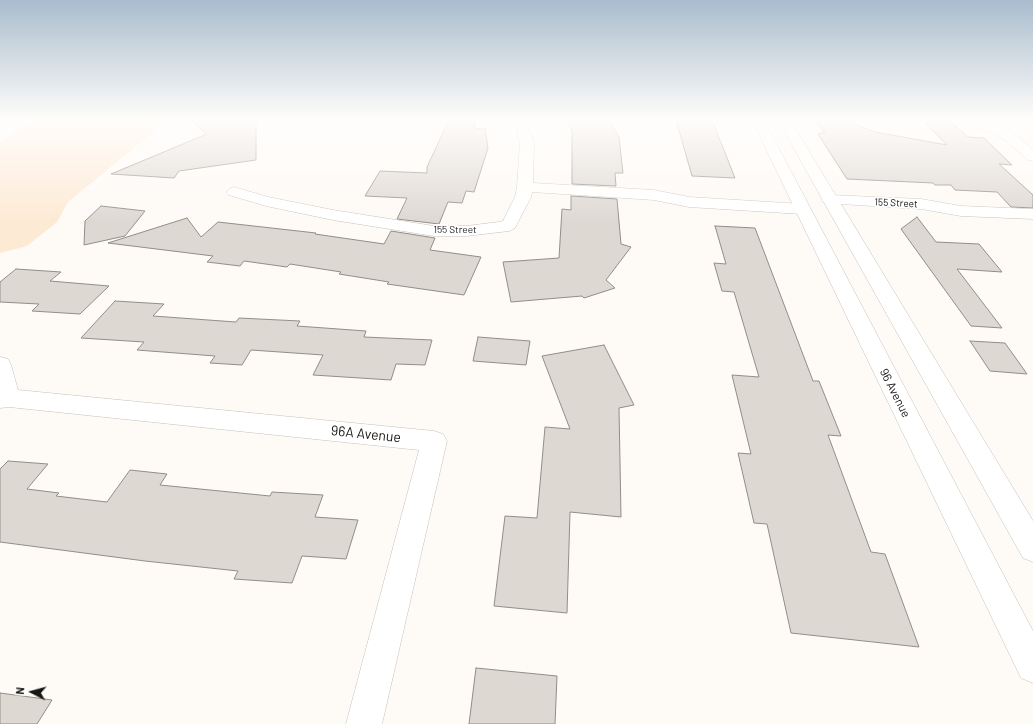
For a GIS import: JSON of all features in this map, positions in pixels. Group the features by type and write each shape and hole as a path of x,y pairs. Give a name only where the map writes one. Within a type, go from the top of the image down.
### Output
{"street":[{"path":"527,154 525,187 654,195 689,202 799,204 837,210"},
{"name":"96 Avenue","path":"774,154 1033,666"},
{"path":"804,154 1033,548"},
{"name":"155 Street","path":"234,192 266,201 333,215 434,231 451,231 496,228 506,225 512,219 523,197 525,187"},
{"name":"155 Street","path":"837,210 942,216 950,216 961,211 1033,214"},
{"name":"96A Avenue","path":"0,365 4,398 434,441 364,724"}],"shaded area":[{"path":"0,154 127,154 68,202 57,222 27,246 0,253"}],"building":[{"path":"160,154 256,154 256,160 179,171 174,178 111,174"},
{"path":"433,154 486,154 474,192 466,191 462,203 448,202 439,224 397,219 407,198 365,196 380,171 427,173 427,167"},
{"path":"572,154 621,154 623,173 615,173 616,186 572,184"},
{"path":"686,154 725,154 735,178 692,176"},
{"path":"831,154 1000,154 1012,165 999,164 1033,195 1033,208 1011,207 997,192 955,190 951,185 935,185 933,183 847,179"},
{"path":"571,196 617,199 621,244 631,247 606,280 615,288 584,298 582,296 511,302 503,262 559,258 562,209 571,210"},
{"path":"101,206 145,211 125,236 84,245 85,221"},
{"path":"917,217 936,242 979,244 1002,272 957,269 1002,328 971,326 901,229"},
{"path":"187,218 201,237 218,222 316,233 315,234 384,244 391,231 435,238 430,250 481,257 464,295 387,284 389,282 339,274 341,272 290,264 287,267 244,261 240,266 207,262 213,256 108,243"},
{"path":"715,226 755,228 813,381 819,381 841,436 828,435 871,552 885,554 919,647 791,633 767,524 754,523 738,453 751,454 732,375 759,377 734,292 722,291 714,263 726,264"},
{"path":"16,269 61,272 50,281 109,286 80,314 32,311 39,304 0,302 0,282"},
{"path":"115,301 164,304 153,316 236,322 239,318 300,321 297,326 366,331 364,337 432,340 425,365 396,364 391,380 313,375 323,355 251,350 242,365 210,363 215,356 137,350 144,342 81,338"},
{"path":"478,337 530,341 526,365 473,361"},
{"path":"970,341 1005,343 1027,374 990,371"},
{"path":"604,345 634,405 619,408 621,517 570,512 567,613 494,606 505,516 537,518 545,427 570,429 542,356"},
{"path":"8,461 48,464 27,489 59,493 56,496 107,502 130,470 167,474 160,485 270,496 272,492 323,495 315,517 358,520 346,559 302,556 292,583 234,579 238,571 145,561 0,542 0,469"},
{"path":"476,668 557,676 555,724 469,724"},
{"path":"0,693 52,700 37,724 0,724"}]}
